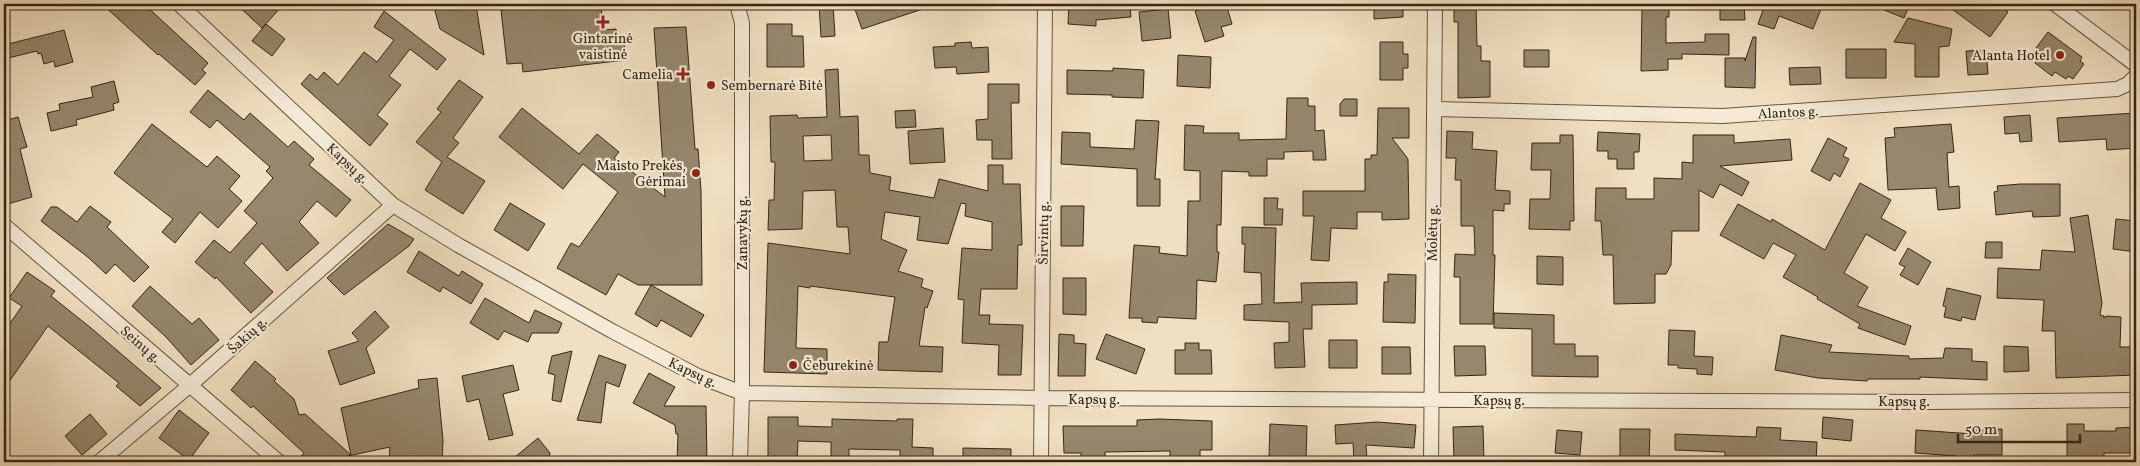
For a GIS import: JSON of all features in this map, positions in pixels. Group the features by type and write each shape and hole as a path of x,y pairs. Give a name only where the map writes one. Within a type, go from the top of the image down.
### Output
{"street":[{"name":"Kapsų g.","path":"178,4 393,205 458,245 612,331 698,376 742,393 1041,398 1431,400 1908,402 2136,400"},
{"name":"Zanavykų g.","path":"739,4 742,24 742,393 740,462"},
{"name":"Širvintų g.","path":"1041,462 1045,4"},
{"name":"Molėtų g.","path":"1431,462 1435,4"},
{"path":"2055,4 2136,65"},
{"name":"Alantos g.","path":"1435,109 1723,116 1790,113 2117,89 2128,84 2136,76"},
{"name":"Šakių g.","path":"98,462 189,386 393,205"},
{"name":"Seinų g.","path":"4,225 279,462"}],"building":[{"path":"102,4 144,4 208,63 202,70 206,73 195,85 158,55"},
{"path":"236,4 284,4 262,28"},
{"path":"433,4 476,5 484,55 440,29"},
{"path":"512,4 601,4 603,30 616,29 617,40 624,40 626,60 523,72 522,63 507,64 501,10 513,9"},
{"path":"819,4 833,4 835,36 821,37"},
{"path":"853,4 932,4 932,6 862,29"},
{"path":"1069,4 1130,4 1131,17 1096,20 1096,26 1068,24"},
{"path":"1218,4 1226,4 1232,24 1221,27 1224,36 1205,42 1195,11"},
{"path":"1374,4 1403,4 1403,17 1374,19"},
{"path":"1454,4 1476,4 1477,46 1481,46 1481,61 1490,61 1490,97 1458,98 1458,22 1454,22"},
{"path":"1642,4 1669,4 1669,17 1666,17 1666,43 1705,42 1705,34 1729,34 1729,55 1682,54 1682,59 1668,59 1668,70 1641,71"},
{"path":"1720,4 1744,4 1745,20 1720,20"},
{"path":"1751,4 1823,4 1813,29 1779,16 1774,29 1758,24 1763,10"},
{"path":"1869,4 1910,4 1904,18"},
{"path":"1945,4 1997,4 2008,12 1990,37"},
{"path":"1168,9 1171,38 1142,41 1139,12"},
{"path":"384,11 446,59 437,70 410,49 389,76 401,85 377,115 388,124 370,146 301,84 310,74 317,80 324,72 338,85 364,52 377,62 394,40 374,27"},
{"path":"1908,18 1952,29 1949,46 1939,47 1939,77 1915,77 1915,44 1894,42"},
{"path":"266,24 285,39 272,56 252,41"},
{"path":"767,24 792,24 792,36 803,36 804,67 767,67"},
{"path":"686,27 695,149 698,149 701,191 702,285 638,285 618,274 606,295 557,268 571,243 579,247 618,192 583,164 563,189 499,137 522,108 579,154 597,134 619,152 614,158 665,197 654,28"},
{"path":"64,30 73,62 55,67 54,61 44,64 41,53 38,54 37,51 4,59 4,45"},
{"name":"Alanta Hotel","path":"2048,32 2082,57 2080,61 2084,64 2073,79 2068,76 2066,79 2055,72 2052,76 2035,63 2042,53 2036,48"},
{"path":"1753,37 1756,37 1755,88 1725,87 1725,58 1745,58 1745,61"},
{"path":"971,42 972,48 988,47 989,72 957,74 956,67 935,68 933,47 955,46 955,43"},
{"path":"1380,42 1403,42 1403,54 1408,54 1408,68 1403,68 1403,80 1380,80"},
{"path":"1846,49 1886,49 1886,78 1846,78"},
{"path":"1524,50 1549,50 1549,67 1524,67"},
{"path":"1986,50 1988,74 1968,75 1966,51"},
{"path":"1178,55 1211,57 1210,88 1177,86"},
{"path":"1820,67 1821,84 1790,85 1789,68"},
{"path":"1113,68 1144,70 1143,98 1067,94 1067,70 1113,71"},
{"path":"838,69 840,117 858,116 859,155 869,155 870,173 891,177 889,190 934,198 939,179 988,191 988,165 1003,165 1003,184 1020,184 1022,245 1018,245 1017,289 981,289 979,315 990,315 989,324 1023,325 1021,375 998,375 999,345 962,343 964,300 958,299 962,248 992,250 992,222 965,216 966,204 961,203 948,244 917,240 920,217 885,212 881,239 907,250 898,271 923,279 921,287 933,291 927,308 925,307 919,346 943,347 942,372 878,370 879,342 888,342 895,297 798,286 796,348 827,349 827,374 764,372 768,243 850,254 848,227 837,227 835,190 803,191 802,229 768,230 769,200 774,200 775,162 771,162 770,116 797,115 798,118 827,117 825,70","holes":["831,135 832,160 804,161 803,136"]},
{"path":"459,80 483,97 453,138 459,143 447,157 485,181 463,214 425,190 442,162 416,142 441,112 437,109"},
{"path":"114,81 119,102 113,104 114,110 76,120 77,125 51,131 47,113 60,110 59,104 93,97 91,87"},
{"path":"988,84 1019,84 1019,103 1011,103 1012,159 992,159 992,140 977,140 976,120 988,119"},
{"path":"208,90 244,120 250,113 288,147 294,141 314,159 309,165 351,200 336,217 317,201 299,222 319,243 287,271 262,243 244,263 273,292 251,313 216,277 215,279 195,262 214,240 230,253 257,223 244,211 273,178 266,171 270,167 217,120 210,128 190,112"},
{"path":"1287,98 1308,98 1308,106 1315,106 1315,131 1324,130 1326,160 1313,160 1313,151 1284,152 1284,159 1267,159 1267,176 1249,176 1249,172 1222,171 1221,225 1217,225 1217,252 1219,252 1216,282 1197,280 1196,319 1158,317 1157,323 1142,322 1142,318 1129,318 1134,245 1160,247 1159,253 1187,256 1188,201 1200,201 1200,171 1184,170 1185,125 1204,126 1203,133 1239,133 1239,140 1286,139"},
{"path":"1344,99 1357,99 1357,116 1340,116 1340,104"},
{"path":"1378,108 1409,108 1409,138 1392,138 1408,159 1409,219 1382,220 1382,212 1357,212 1357,229 1331,228 1329,261 1311,260 1314,216 1303,216 1303,191 1365,191 1365,159 1371,159 1371,155 1377,155"},
{"path":"915,110 916,127 896,128 895,111"},
{"path":"2135,113 2136,148 2107,150 2106,139 2059,142 2057,118"},
{"path":"2030,115 2032,141 2020,142 2019,133 2005,134 2004,117"},
{"path":"18,117 27,147 20,149 32,197 4,205 4,121"},
{"path":"1136,120 1159,121 1155,179 1160,179 1160,206 1137,206 1137,169 1061,164 1062,132 1090,133 1090,147 1134,149"},
{"path":"152,124 207,167 217,156 240,176 229,189 242,201 218,228 200,212 175,243 162,232 173,219 114,173"},
{"path":"1951,124 1954,152 1947,153 1949,187 1959,186 1960,208 1938,210 1936,188 1888,190 1885,138 1895,137 1894,128"},
{"path":"943,128 945,162 910,164 908,131"},
{"path":"1447,131 1473,132 1472,149 1497,151 1495,190 1510,191 1510,204 1504,204 1504,211 1493,210 1493,255 1495,255 1493,324 1460,324 1460,277 1454,277 1455,254 1475,255 1474,226 1461,226 1461,180 1455,180 1456,158 1446,158"},
{"path":"1598,132 1640,134 1639,152 1634,152 1634,169 1617,169 1617,159 1608,159 1608,151 1597,151"},
{"path":"1560,135 1573,135 1574,221 1570,221 1570,230 1529,229 1530,199 1550,199 1551,170 1531,170 1532,143 1560,143"},
{"path":"1693,135 1734,135 1734,143 1790,139 1792,160 1720,166 1749,182 1742,196 1720,184 1713,198 1699,190 1699,231 1672,231 1671,265 1666,274 1655,274 1655,303 1614,304 1613,255 1603,255 1601,221 1595,221 1596,188 1626,188 1626,199 1654,199 1654,178 1682,179 1682,162 1693,163"},
{"path":"1828,138 1847,148 1843,156 1849,159 1840,177 1834,173 1830,181 1811,171"},
{"path":"1860,183 1891,200 1881,218 1906,232 1895,251 1866,234 1844,273 1868,287 1857,306 1911,326 1905,345 1858,328 1860,324 1783,277 1796,255 1773,243 1764,259 1720,235 1738,204 1771,222 1772,219 1825,250"},
{"path":"2060,184 2060,216 2033,217 2032,211 1996,215 1994,192 1998,191 1997,186"},
{"path":"1264,198 1278,198 1277,209 1283,209 1282,225 1264,225"},
{"path":"510,203 545,224 528,251 494,230"},
{"path":"90,206 111,222 107,227 149,267 134,282 115,264 106,274 89,258 41,221 51,207 57,207 77,222"},
{"path":"1061,206 1084,206 1083,246 1061,246"},
{"path":"2088,215 2102,303 2100,315 2104,316 2104,318 2106,316 2121,317 2120,347 2136,347 2136,375 2056,378 2055,331 2042,331 2044,300 1997,298 1998,268 2040,270 2042,250 2075,252 2070,218"},
{"path":"2116,219 2136,221 2136,252 2113,249"},
{"path":"388,224 414,239 409,246 344,295 327,278"},
{"path":"1242,227 1276,228 1274,303 1302,302 1301,283 1357,282 1357,304 1312,305 1312,329 1303,329 1305,367 1275,368 1274,343 1289,342 1289,322 1244,320 1244,305 1262,304 1261,273 1244,272 1245,244 1242,244"},
{"path":"1986,242 2002,242 2002,258 1985,258"},
{"path":"1908,248 1931,262 1918,285 1900,275 1905,267 1899,264"},
{"path":"419,251 459,276 462,271 483,284 471,304 443,287 440,292 407,272"},
{"path":"1537,256 1563,257 1563,285 1537,284"},
{"path":"27,272 55,291 51,296 161,388 140,406 116,386 119,383 48,326 4,389 4,332 22,306 9,298"},
{"path":"1388,274 1416,275 1415,323 1383,322 1384,282 1388,282"},
{"path":"1063,278 1086,278 1086,315 1063,314"},
{"path":"651,285 704,315 691,337 661,320 657,327 635,314"},
{"path":"150,286 192,324 199,318 219,340 191,365 166,337 132,306"},
{"path":"1947,288 1981,296 1975,320 1962,317 1961,321 1944,317 1946,307 1943,306"},
{"path":"485,298 529,323 535,310 562,323 558,333 532,333 528,342 504,331 498,340 470,323"},
{"path":"375,311 389,327 366,348 375,373 340,385 328,351 359,341 352,333"},
{"path":"1494,313 1554,315 1554,344 1575,344 1575,356 1598,356 1598,377 1532,376 1532,329 1494,328"},
{"path":"1669,330 1695,331 1694,356 1713,357 1712,375 1697,374 1697,369 1678,368 1678,365 1668,365"},
{"path":"1059,334 1074,335 1074,343 1086,344 1085,376 1058,376"},
{"path":"1106,334 1145,349 1136,374 1096,359"},
{"path":"1781,335 1832,345 1829,352 1909,356 1909,359 1943,358 1945,348 1972,349 1972,361 1987,362 1987,380 1920,377 1920,379 1868,379 1867,381 1818,378 1775,370"},
{"path":"1329,340 1357,340 1357,368 1329,368"},
{"path":"1185,343 1199,343 1199,350 1211,350 1212,374 1175,374 1175,350 1185,350"},
{"path":"1454,346 1485,346 1486,375 1455,376"},
{"path":"2004,346 2028,347 2029,371 2004,372"},
{"path":"1382,347 1410,347 1411,374 1382,374"},
{"path":"572,351 561,402 552,400 555,375 548,373 552,356"},
{"path":"599,355 626,365 619,387 606,382 601,423 577,420"},
{"path":"255,361 276,379 274,381 294,399 299,415 305,414 351,455 341,408 419,388 418,380 437,378 443,440 442,462 389,462 390,447 334,459 338,462 296,462 304,453 253,406 251,408 231,390"},
{"path":"513,365 519,390 503,394 513,435 489,440 479,399 467,402 462,376"},
{"path":"649,373 675,387 664,406 706,406 707,462 677,462 678,434 676,434 675,425 633,403"},
{"path":"179,410 209,433 189,460 159,438"},
{"path":"90,414 107,434 82,455 65,436"},
{"path":"768,417 798,417 798,426 832,427 832,419 897,421 897,419 913,419 912,447 933,448 933,462 900,462 900,450 849,449 849,457 831,457 831,442 798,441 797,460 768,459"},
{"path":"1823,417 1853,420 1851,441 1822,438"},
{"path":"1137,420 1212,421 1212,450 1200,450 1200,462 1170,462 1170,451 1105,452 1105,461 1081,461 1081,453 1064,453 1063,426 1137,426"},
{"path":"1377,422 1416,425 1414,448 1366,445 1367,459 1354,460 1353,443 1336,444 1335,425"},
{"path":"1270,424 1307,426 1306,459 1269,457"},
{"path":"2067,424 2084,424 2084,431 2116,431 2116,428 2136,427 2136,453 2104,453 2104,462 2067,462"},
{"path":"1483,426 1484,462 1454,462 1453,427"},
{"path":"1757,427 1781,428 1780,440 1817,442 1816,462 1784,462 1784,459 1755,457 1755,462 1734,462 1734,457 1725,456 1725,452 1675,450 1675,434 1756,437"},
{"path":"1620,429 1650,429 1649,462 1620,462"},
{"path":"2002,429 2002,455 1973,455 1973,462 1956,462 1956,456 1915,453 1916,430 1974,434 1974,430"},
{"path":"1557,430 1582,432 1580,455 1555,453"},
{"path":"538,438 550,453 548,462 509,462"},
{"path":"963,448 1011,449 1011,462 963,462"}],"place":[{"name":"Gintarinė vaistinė","path":"603,22"},
{"name":"Alanta Hotel","path":"2060,55"},
{"name":"Camelia","path":"683,74"},
{"name":"Sembernarė Bitė","path":"711,85"},
{"name":"Maisto Prekės, Gėrimai","path":"696,173"},
{"name":"Čeburekinė","path":"793,365"}]}
